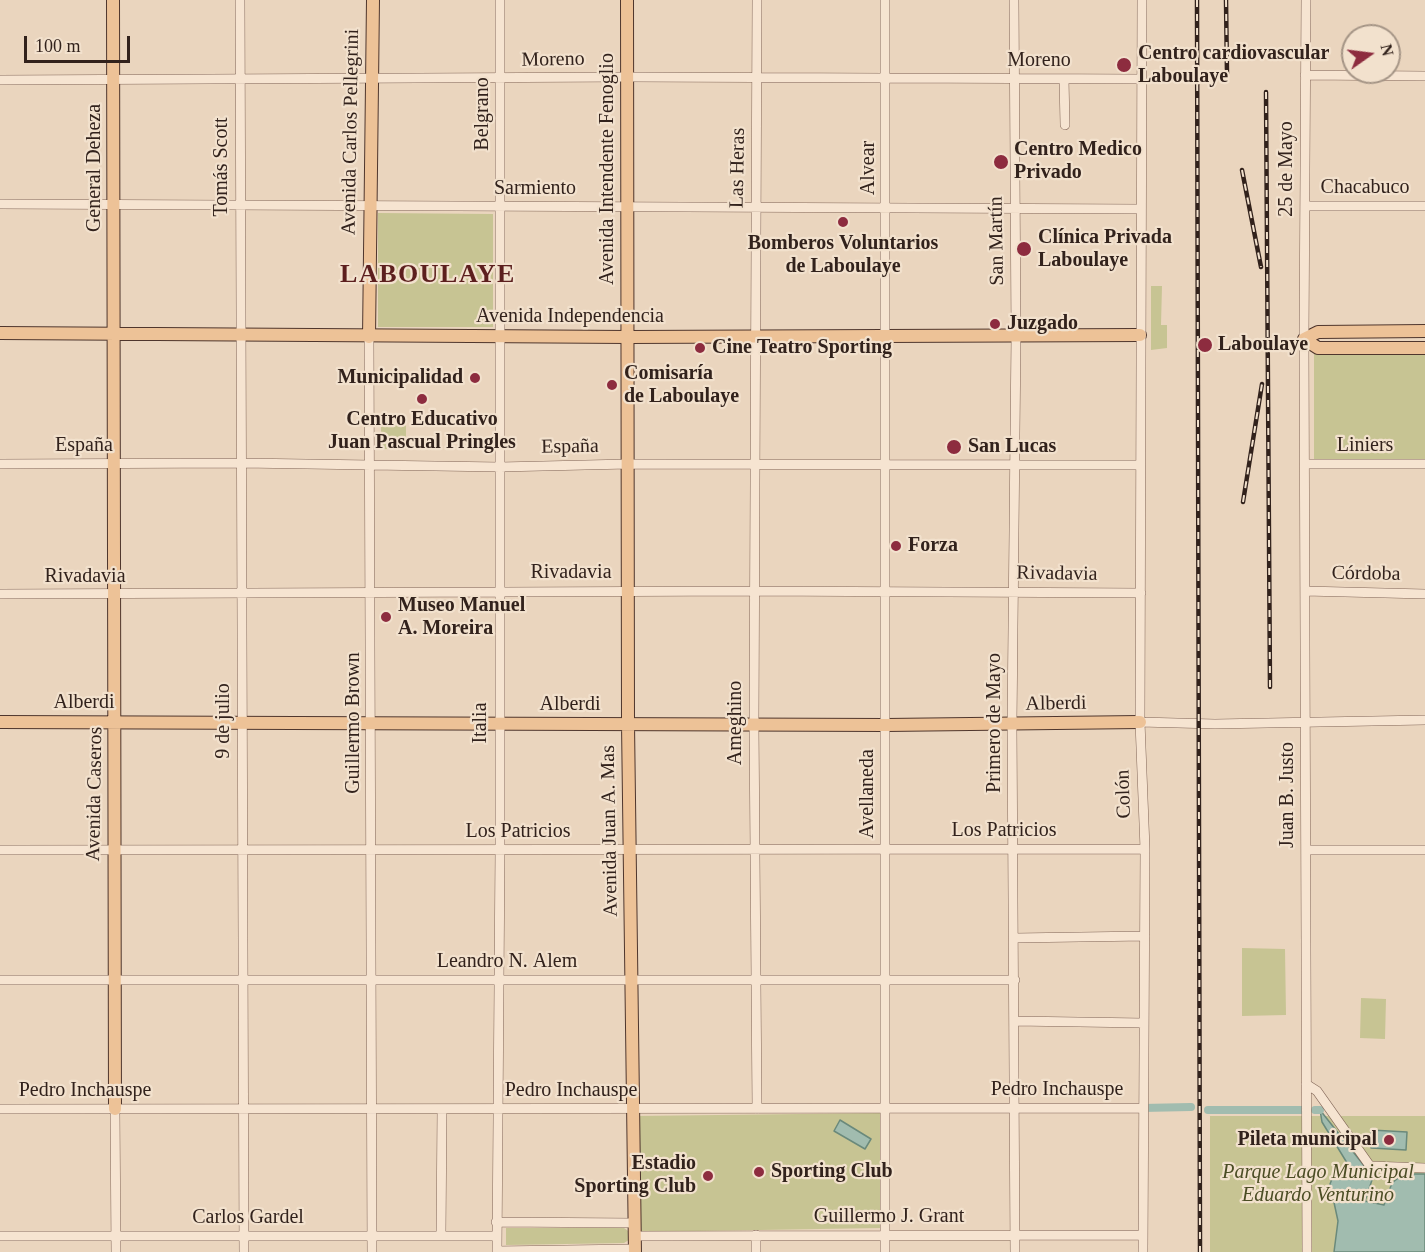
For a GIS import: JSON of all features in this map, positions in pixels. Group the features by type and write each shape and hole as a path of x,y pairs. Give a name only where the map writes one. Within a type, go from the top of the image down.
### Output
{"main road":[{"name":"General Deheza","path":"113,0 115,335"},
{"name":"Avenida Carlos Pellegrini","path":"369,337 373,0"},
{"name":"Avenida Intendente Fenoglio","path":"627,0 628,337"},
{"path":"1304,339 1318,332 1425,331"},
{"name":"Avenida Independencia","path":"0,333 369,337 1140,335"},
{"name":"Avenida Caseros","path":"115,335 115,1109"},
{"name":"Avenida Juan A. Mas","path":"628,337 628,724 635,1251"},
{"path":"1304,339 1318,348 1425,348"},
{"name":"Alberdi","path":"0,722 886,725 1140,722"}],"street":[{"name":"Tomás Scott","path":"240,0 241,334"},
{"name":"Belgrano","path":"500,0 500,336"},
{"name":"Las Heras","path":"756,336 758,0"},
{"name":"Alvear","path":"885,0 887,209 885,337"},
{"name":"San Martín","path":"1014,0 1016,337"},
{"name":"Colón","path":"1142,0 1140,722 1145,936 1142,1108 1143,1252"},
{"name":"25 de Mayo","path":"1304,339 1306,0"},
{"path":"1305,75 1425,76"},
{"name":"Moreno","path":"0,80 627,77 1142,79"},
{"path":"1064,79 1065,126"},
{"name":"Sarmiento","path":"0,204 369,208 1141,209"},
{"name":"Chacabuco","path":"1306,206 1425,206"},
{"name":"9 de julio","path":"241,334 244,593 242,723 244,1252"},
{"name":"Italia","path":"497,1251 500,336"},
{"name":"Ameghino","path":"756,336 754,724 758,1108"},
{"name":"Guillermo Brown","path":"369,337 372,1252"},
{"name":"Avellaneda","path":"885,337 885,1252"},
{"name":"Primero de Mayo","path":"1015,1252 1012,724 1016,337"},
{"name":"Juan B. Justo","path":"1304,339 1307,1252"},
{"name":"España","path":"0,464 1140,465"},
{"name":"Liniers","path":"1305,465 1425,464"},
{"name":"Rivadavia","path":"0,594 499,591 1141,593"},
{"name":"Córdoba","path":"1305,591 1425,594"},
{"path":"1140,722 1212,724 1425,720"},
{"name":"Los Patricios","path":"0,850 1144,849"},
{"path":"1305,850 1425,850"},
{"path":"1014,938 1145,936"},
{"name":"Leandro N. Alem","path":"0,980 1015,980"},
{"path":"1015,1021 1143,1023"},
{"path":"1306,1084 1317,1091 1370,1166 1425,1168"},
{"name":"Pedro Inchauspe","path":"0,1109 1142,1108"},
{"path":"115,1109 116,1252"},
{"path":"441,1236 442,1109"},
{"path":"496,1222 634,1229"},
{"name":"Guillermo J. Grant","path":"634,1229 756,1235 1143,1235"},
{"path":"756,1235 756,1252"},
{"name":"Carlos Gardel","path":"0,1236 496,1236"},
{"path":"497,1251 635,1251"}],"green space":[{"path":"378,213 493,214 493,327 378,327"},
{"path":"1151,286 1162,286 1161,325 1167,325 1167,348 1151,350"},
{"path":"1314,354 1425,354 1425,461 1314,461"},
{"path":"381,425 406,425 406,449 381,449"},
{"path":"1242,948 1285,949 1286,1015 1242,1016"},
{"path":"1361,998 1386,999 1385,1039 1360,1038"},
{"name":"Sporting Club","path":"881,1113 881,1228 638,1232 637,1116"},
{"name":"Parque Lago Municipal Eduardo Venturino","path":"1210,1116 1425,1116 1425,1252 1210,1252"},
{"path":"506,1228 624,1228 635,1236 624,1243 506,1245"}],"shaded area":[{"path":"1320,1110 1373,1177 1365,1201 1384,1205 1392,1183 1403,1174 1425,1174 1425,1252 1334,1252 1338,1221 1330,1184 1332,1179 1346,1177 1352,1171 1322,1122"},
{"path":"840,1120 871,1139 865,1149 834,1131"},
{"name":"Pileta municipal","path":"1371,1130 1407,1132 1406,1150 1371,1148"}],"waterway":[{"path":"1142,1108 1191,1107"},
{"path":"1208,1110 1305,1110"},
{"path":"1315,1110 1320,1110"}],"railway":[{"path":"1197,0 1200,1252"},
{"path":"1226,0 1227,74"},
{"path":"1266,92 1270,687"},
{"path":"1242,170 1261,267"},
{"path":"1243,502 1262,384"}],"place":[{"name":"Centro cardiovascular Laboulaye","path":"1124,65"},
{"name":"Centro Medico Privado","path":"1001,162"},
{"name":"Bomberos Voluntarios de Laboulaye","path":"843,222"},
{"name":"Clínica Privada Laboulaye","path":"1024,249"},
{"name":"Juzgado","path":"995,324"},
{"name":"Laboulaye","path":"1205,345"},
{"name":"Cine Teatro Sporting","path":"700,348"},
{"name":"Municipalidad","path":"475,378"},
{"name":"Comisaría de Laboulaye","path":"612,385"},
{"name":"Centro Educativo Juan Pascual Pringles","path":"422,399"},
{"name":"San Lucas","path":"954,447"},
{"name":"Forza","path":"896,546"},
{"name":"Museo Manuel A. Moreira","path":"386,617"},
{"name":"Pileta municipal","path":"1389,1140"},
{"name":"Sporting Club","path":"759,1172"},
{"name":"Estadio Sporting Club","path":"708,1176"}],"district":[{"name":"LABOULAYE","path":"428,275"}]}
